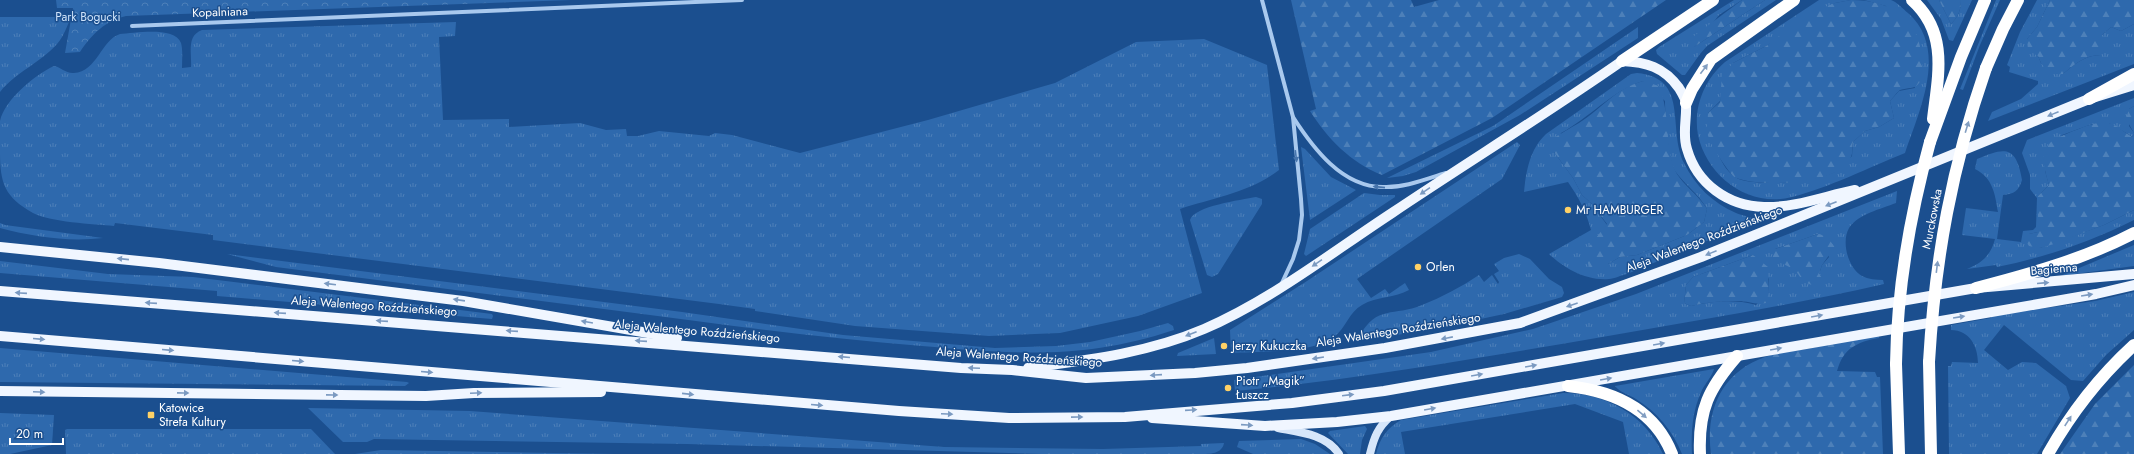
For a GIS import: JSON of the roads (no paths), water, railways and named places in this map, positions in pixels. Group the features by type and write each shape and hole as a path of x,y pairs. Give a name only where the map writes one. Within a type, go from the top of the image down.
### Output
{"highway":[{"path":"1622,61 1713,0"},
{"path":"1686,103 1692,89 1712,60 1794,0"},
{"path":"1912,0 1931,21 1940,59 1941,96"},
{"path":"1941,96 1985,0"},
{"name":"Murckowska","path":"1931,454 1929,362 1933,303 1945,219 1961,146 1986,68 2018,0"},
{"path":"2089,99 2134,74"},
{"name":"Murckowska","path":"1899,454 1896,364 1897,316 1916,191 1941,96"},
{"path":"1976,288 2037,272 2098,250 2134,233"},
{"path":"2048,454 2084,397 2112,366 2134,345"},
{"path":"1700,454 1700,422 1705,402 1721,374 1737,356"},
{"path":"1568,386 1593,389 1609,394 1633,406 1650,420 1665,440 1672,454"}],"main road":[{"path":"1012,370 1102,358 1161,344 1203,329 1227,318 1280,287 1457,169 1552,110 1622,61 1650,64 1661,69 1676,84 1686,103 1684,136 1687,149 1693,163 1703,179 1720,195 1733,202 1762,207 1782,207 1881,185"},
{"path":"2089,99 2134,85"},
{"name":"Aleja Walentego Roździeńskiego","path":"0,291 736,348 962,368 1012,370 1086,378 1247,368 1385,348 1520,323 1694,259 1881,185 2089,99"},
{"path":"0,240 15,248"},
{"path":"0,247 159,263 463,301 736,348"},
{"name":"Bagienna","path":"1976,288 2134,274"},
{"path":"0,336 891,411 1008,418 1124,417 1265,426 1337,422 1391,416 2096,294 2134,285"},
{"path":"1124,417 1292,403 1384,391 1976,288"},
{"path":"0,391 426,396 474,393 649,390"}],"street":[{"name":"Kopalniana","path":"132,26 742,0"},
{"path":"1262,0 1293,117 1301,199 1302,223 1297,250 1280,287"},
{"path":"1293,117 1304,135 1327,161 1345,174 1369,185 1382,188 1403,185 1457,169"},
{"path":"1370,454 1374,439 1380,426 1391,416"},
{"path":"1265,426 1307,434 1319,438 1329,444 1339,454"}],"place":[{"name":"Mr HAMBURGER","path":"1568,210"},
{"name":"Orlen","path":"1418,267"},
{"name":"Jerzy Kukuczka","path":"1224,346"},
{"name":"Piotr „Magik” Łuszcz","path":"1228,388"},
{"name":"Katowice Strefa Kultury","path":"151,415"}],"park label":[{"name":"Park Bogucki","path":"88,17"}]}
